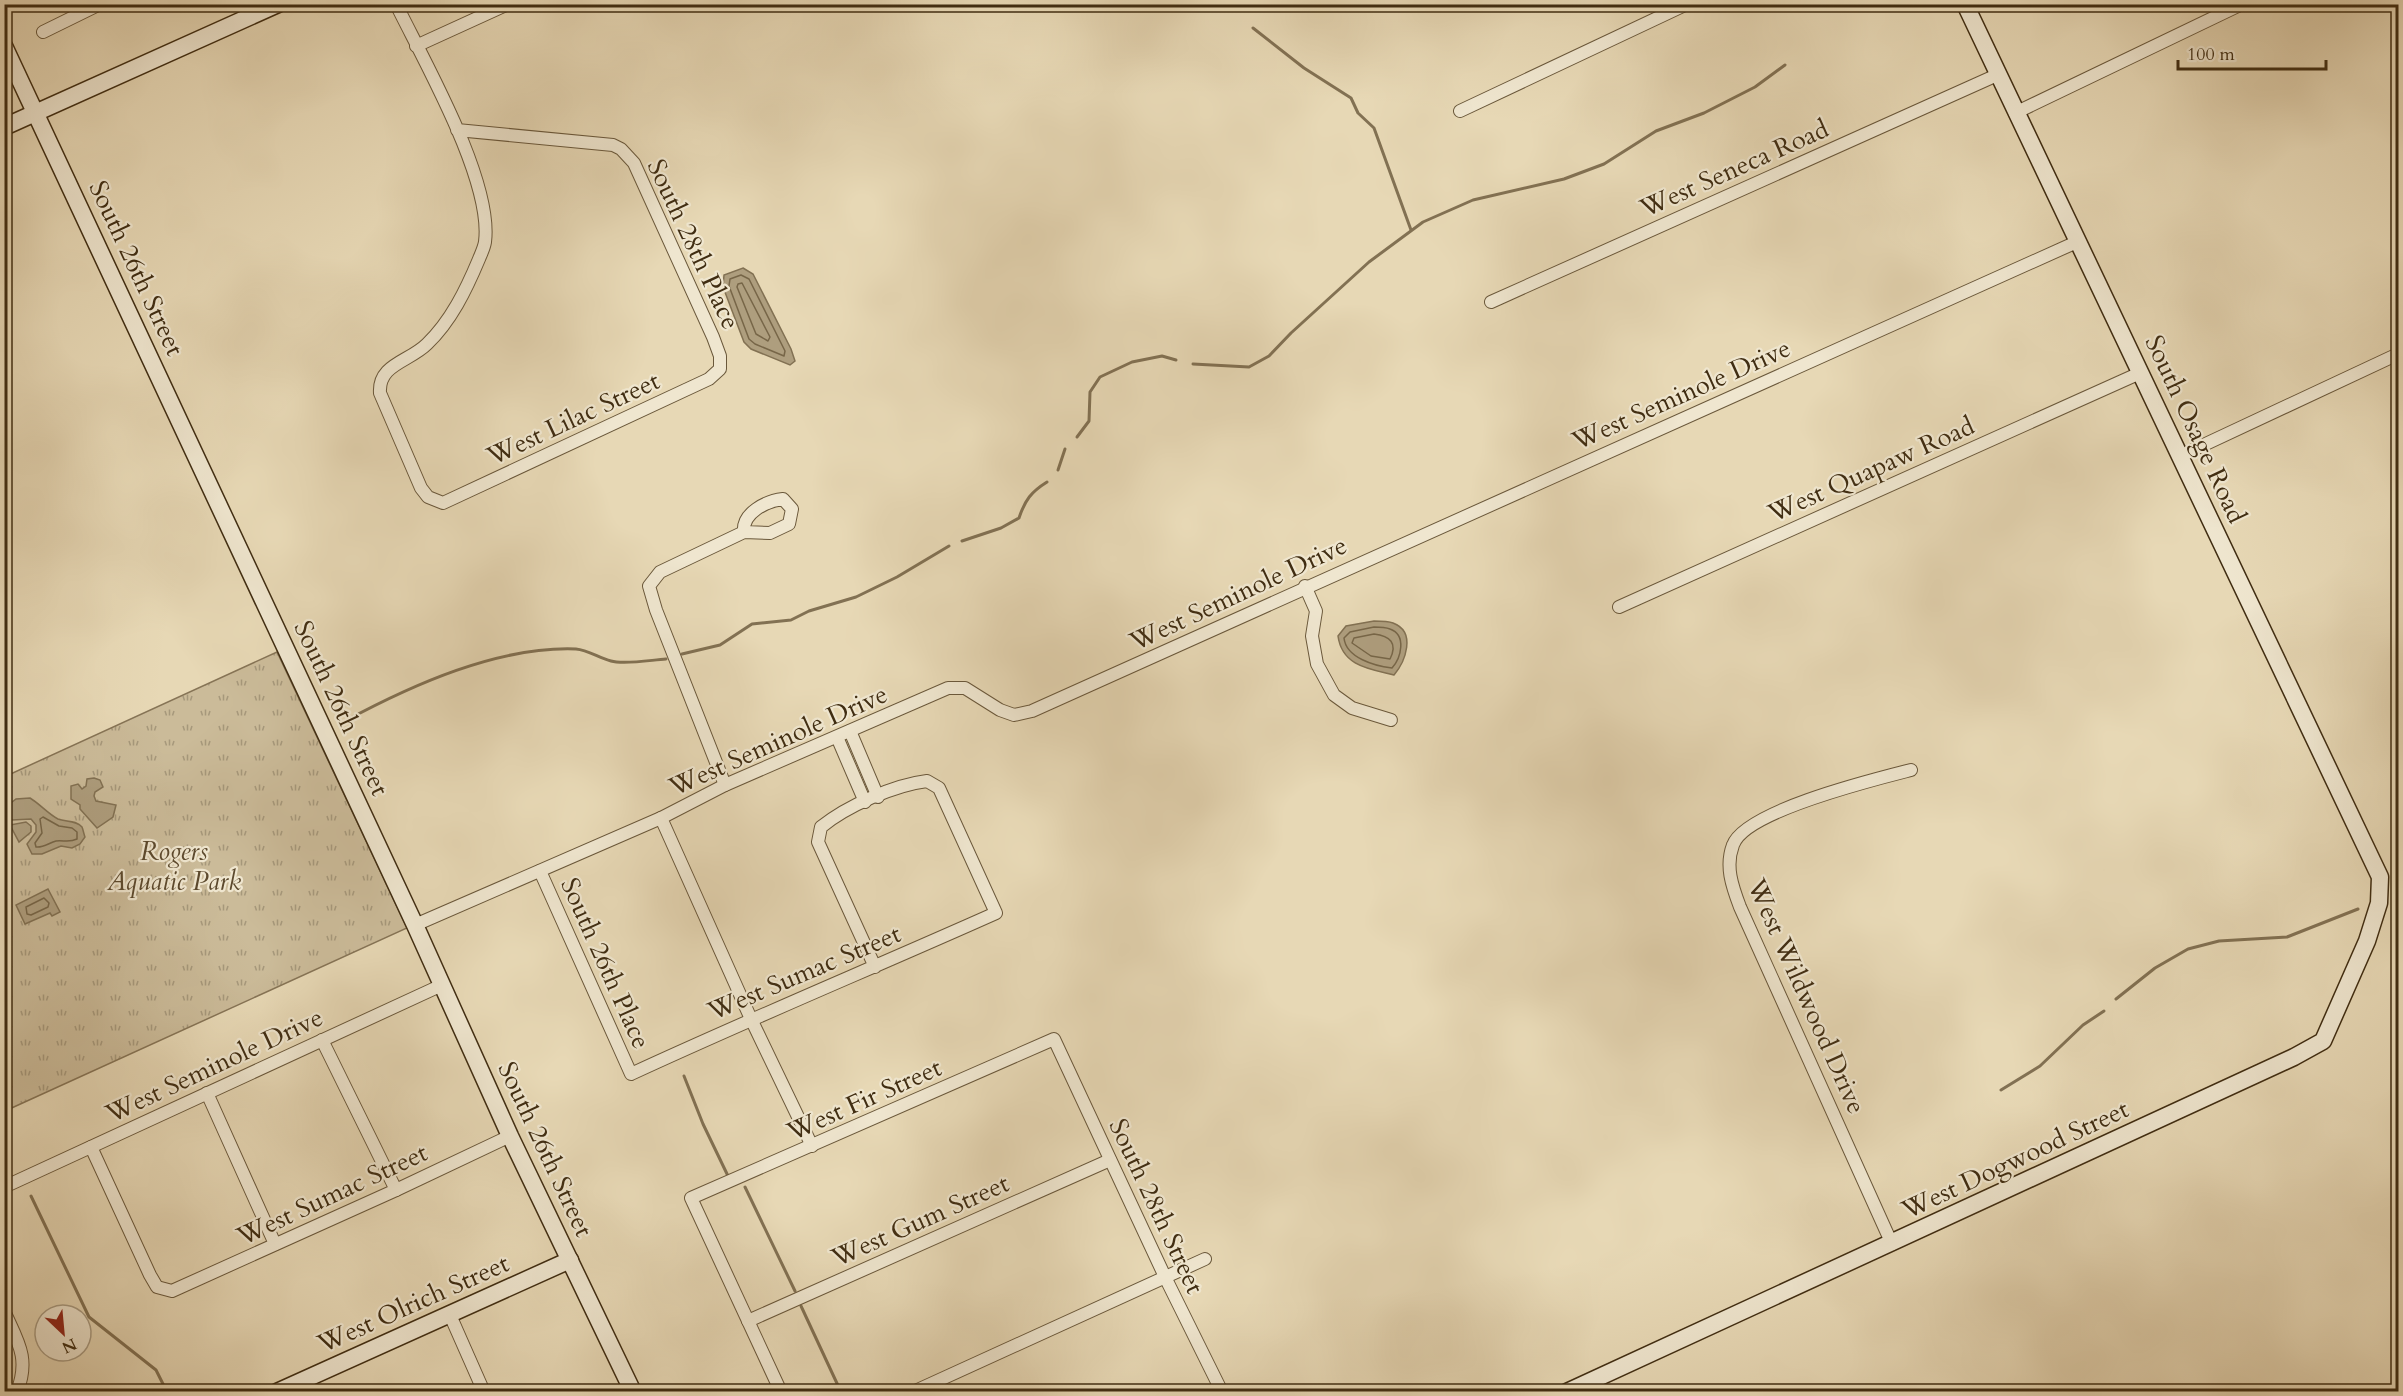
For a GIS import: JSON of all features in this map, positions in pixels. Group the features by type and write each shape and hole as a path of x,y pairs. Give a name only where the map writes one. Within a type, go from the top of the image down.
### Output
{"street":[{"path":"43,32 80,9 100,4"},
{"path":"4,127 278,4"},
{"path":"396,4 457,130"},
{"path":"416,46 508,4"},
{"path":"1460,111 1687,4"},
{"name":"South Osage Road","path":"1965,4 2380,877"},
{"path":"2015,113 2242,4"},
{"name":"South 26th Street","path":"4,46 415,925 510,1136 633,1392"},
{"name":"West Seneca Road","path":"1491,302 1997,75"},
{"name":"South 28th Place","path":"457,130 613,145 621,149 634,164 713,337 720,356 720,369"},
{"name":"West Lilac Street","path":"457,130 483,203 485,243 468,286 447,321 426,346 386,372 379,382 380,393 421,488 428,497 442,504 708,379 720,369"},
{"name":"West Seminole Drive","path":"415,925 661,818 725,785 948,688 964,688 1000,710 1014,715 1032,711 1305,586 2079,241"},
{"path":"2180,456 2398,354"},
{"name":"West Quapaw Road","path":"1619,607 2140,373"},
{"path":"725,785 656,610 649,586 660,572 744,532"},
{"path":"1305,586 1316,611 1312,636 1317,664 1334,695 1352,708 1390,720"},
{"path":"850,731 878,796 834,816 821,827 818,842 875,967"},
{"path":"837,737 865,802"},
{"name":"West Wildwood Drive","path":"1892,1244 1740,907 1728,866 1733,843 1742,831 1764,819 1838,789 1911,770"},
{"name":"West Sumac Street","path":"631,1074 996,912 939,788 927,781 908,784 878,796"},
{"path":"661,818 751,1019 812,1146"},
{"name":"South 26th Place","path":"540,871 631,1074"},
{"name":"West Dogwood Street","path":"1567,1392 2284,1062 2323,1041 2367,940 2379,903 2380,877"},
{"name":"West Seminole Drive","path":"4,1187 442,985"},
{"name":"West Fir Street","path":"748,1321 691,1198 1054,1039"},
{"name":"South 28th Street","path":"1054,1039 1166,1279 1222,1392"},
{"path":"322,1040 396,1190"},
{"path":"207,1093 275,1244"},
{"name":"West Sumac Street","path":"91,1147 150,1275 157,1287 172,1291 510,1136"},
{"name":"West Gum Street","path":"748,1321 1110,1160"},
{"path":"913,1392 1166,1279 1205,1259"},
{"name":"West Olrich Street","path":"277,1392 570,1260"},
{"path":"4,1311 19,1344 24,1363 16,1392"},
{"path":"450,1315 484,1392"},
{"path":"748,1321 782,1392"}],"green space":[{"name":"Rogers Aquatic Park","path":"277,652 407,928 5,1111 4,777"}],"water":[{"path":"743,268 753,274 791,349 795,361 790,365 751,349 744,342 723,287 724,275"},
{"path":"1374,621 1393,623 1405,633 1407,648 1402,663 1394,675 1358,664 1345,654 1341,646 1338,636 1346,626"},
{"path":"87,779 100,780 103,787 95,792 96,801 116,805 113,817 97,828 80,809 80,805 71,799 71,786 78,784 82,789 86,786"},
{"path":"30,798 58,819 80,825 85,837 80,844 72,848 61,846 42,854 32,854 27,844 36,832 36,825 31,819 12,820 7,812 7,806 16,799"},
{"path":"26,822 31,826 31,832 19,842 10,825"},
{"path":"48,889 60,912 52,916 50,913 25,924 16,905"}],"waterway":[{"path":"1253,28 1304,68 1351,98 1358,113 1374,128 1411,230"},
{"path":"1193,364 1249,367 1269,356 1369,262 1423,222 1473,200 1564,179 1604,164 1656,131 1704,113 1755,87 1785,65"},
{"path":"1077,437 1089,421 1090,392 1100,377 1132,362 1162,356 1176,360"},
{"path":"1058,470 1065,449"},
{"path":"962,541 1001,528 1019,518 1029,497 1047,482"},
{"path":"682,654 720,645 752,624 791,620 809,611 856,597 897,577 949,546"},
{"path":"345,721 398,694 456,670 516,654 576,649 616,662 666,659"},
{"path":"2116,999 2155,968 2188,949 2219,941 2287,937 2358,909"},
{"path":"2001,1090 2040,1066 2083,1025 2104,1011"},
{"path":"684,1076 703,1124 728,1176"},
{"path":"745,1187 795,1291"},
{"path":"31,1196 89,1317 156,1370 167,1392"},
{"path":"801,1306 841,1392"}]}
